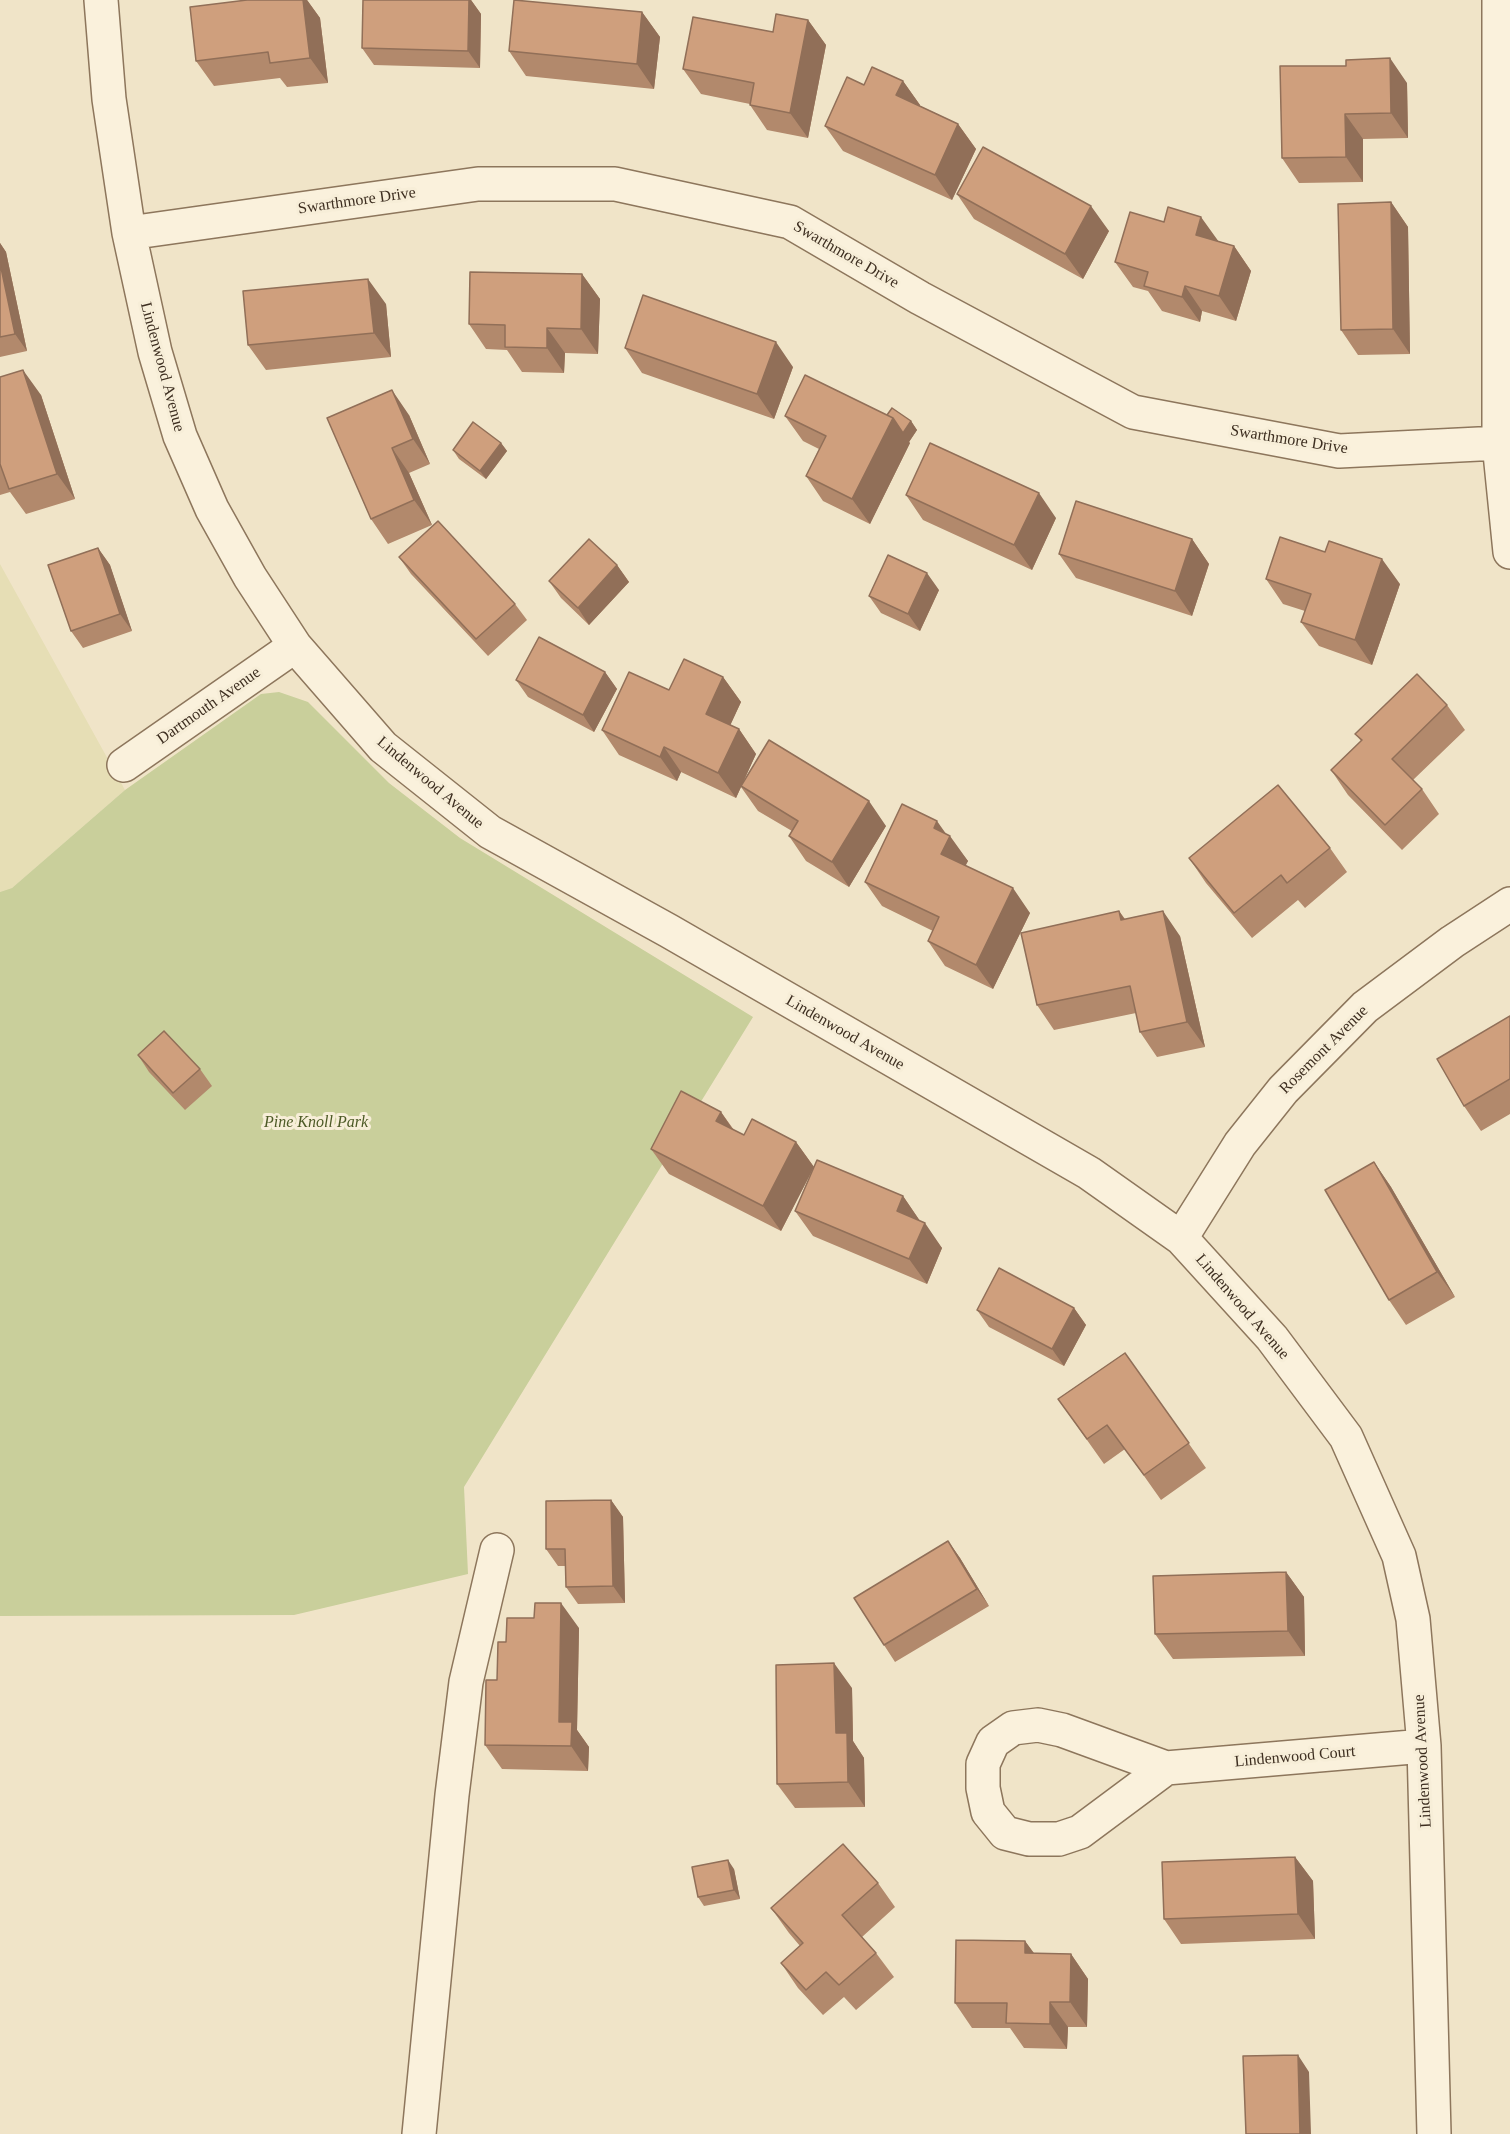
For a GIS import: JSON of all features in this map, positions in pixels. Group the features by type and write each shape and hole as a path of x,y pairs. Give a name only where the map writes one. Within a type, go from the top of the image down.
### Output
{"street":[{"name":"Lindenwood Avenue","path":"101,0 109,99 129,233 155,352 180,436 212,509 250,577 295,646 383,747 490,832 669,931 1079,1167 1181,1238 1272,1338 1346,1437 1399,1556 1413,1619 1424,1746 1434,2134"},
{"path":"1499,0 1500,443 1510,552"},
{"name":"Swarthmore Drive","path":"129,233 478,184 615,184 790,222 920,298 1133,412 1339,451 1500,443"},
{"name":"Dartmouth Avenue","path":"124,765 295,646"},
{"name":"Rosemont Avenue","path":"1181,1238 1240,1144 1283,1090 1365,1007 1452,942 1510,904"},
{"path":"419,2134 452,1795 466,1682 497,1550"},
{"name":"Lindenwood Court","path":"1166,1768 1080,1832 1059,1839 1029,1839 1005,1833 988,1812 983,1788 983,1764 993,1742 1013,1728 1038,1725 1062,1730 1166,1768 1424,1746"}],"shaded area":[{"path":"0,564 125,790 12,888 0,892"}],"green space":[{"name":"Pine Knoll Park","path":"279,692 308,702 389,783 460,838 753,1017 464,1487 468,1574 294,1615 0,1616 0,892 12,888 125,790 261,694"}],"building":[{"path":"247,0 303,0 310,58 270,63 268,52 196,61 190,7"},
{"path":"363,0 469,0 468,51 362,48"},
{"path":"514,0 642,12 637,64 509,51"},
{"path":"776,14 808,20 790,113 750,105 754,83 683,69 693,17 773,32"},
{"path":"1390,58 1391,113 1345,114 1346,157 1282,158 1280,66 1346,66 1346,60"},
{"path":"872,67 903,81 896,95 958,124 935,175 825,126 847,77 864,85"},
{"path":"983,147 1091,206 1065,254 957,194"},
{"path":"1391,202 1393,329 1341,330 1338,204"},
{"path":"1168,207 1201,217 1196,235 1234,246 1219,296 1185,286 1182,297 1144,286 1148,272 1115,262 1130,212 1164,222"},
{"path":"0,263 15,334 0,337"},
{"path":"470,272 582,274 581,329 547,328 547,348 505,347 505,325 469,324"},
{"path":"368,279 374,333 248,345 243,291"},
{"path":"643,295 776,342 757,394 625,348"},
{"path":"23,370 57,474 9,489 0,464 0,377"},
{"path":"805,375 893,418 852,499 806,476 826,436 785,416"},
{"path":"392,390 413,439 392,448 414,500 371,519 327,418"},
{"path":"892,408 911,421 903,433 893,418 887,415"},
{"path":"473,422 501,443 480,471 453,450"},
{"path":"930,443 1039,493 1014,545 906,495"},
{"path":"1076,501 1192,539 1175,591 1059,554"},
{"path":"438,521 515,604 476,639 399,557"},
{"path":"1280,537 1325,552 1329,541 1382,559 1355,640 1301,622 1311,594 1266,579"},
{"path":"589,539 617,565 578,608 549,581"},
{"path":"98,548 120,614 71,631 48,565"},
{"path":"888,555 927,573 908,614 869,596"},
{"path":"539,637 605,672 583,715 516,680"},
{"path":"684,659 723,677 706,714 739,729 718,773 664,747 660,757 602,730 629,672 669,690"},
{"path":"1417,674 1447,705 1392,759 1422,789 1385,825 1331,770 1362,740 1355,734"},
{"path":"769,740 869,801 832,862 789,836 798,821 741,786"},
{"path":"1278,785 1330,848 1287,883 1281,875 1234,913 1189,858"},
{"path":"902,804 937,821 934,828 950,836 941,854 1013,888 976,965 928,941 939,917 865,882"},
{"path":"1119,911 1121,920 1163,911 1187,1022 1140,1032 1130,986 1037,1005 1021,933"},
{"path":"1510,1016 1510,1079 1464,1106 1437,1059"},
{"path":"164,1031 200,1069 173,1093 138,1055"},
{"path":"681,1091 721,1112 716,1121 744,1135 752,1119 796,1142 763,1206 651,1149"},
{"path":"817,1160 903,1196 897,1211 925,1223 909,1259 795,1211"},
{"path":"1374,1162 1437,1272 1389,1300 1325,1190"},
{"path":"999,1268 1074,1308 1052,1349 977,1310"},
{"path":"1125,1353 1189,1443 1144,1475 1107,1425 1087,1439 1058,1399"},
{"path":"611,1500 613,1586 566,1587 565,1549 546,1549 546,1501"},
{"path":"948,1541 977,1589 884,1645 854,1598"},
{"path":"1286,1572 1288,1631 1155,1634 1153,1576"},
{"path":"535,1603 561,1603 559,1722 572,1722 571,1746 485,1745 486,1680 497,1680 498,1642 506,1642 507,1618 534,1618"},
{"path":"834,1663 836,1733 847,1733 848,1782 777,1784 776,1665"},
{"path":"843,1844 878,1883 842,1915 876,1953 839,1985 826,1972 806,1990 781,1963 803,1943 771,1908"},
{"path":"1295,1857 1298,1914 1164,1919 1162,1862"},
{"path":"728,1860 734,1890 698,1897 692,1867"},
{"path":"956,1940 1025,1941 1025,1953 1071,1954 1070,2002 1050,2002 1050,2024 1006,2023 1007,2003 955,2003"},
{"path":"1298,2055 1300,2134 1246,2134 1243,2056"}]}
